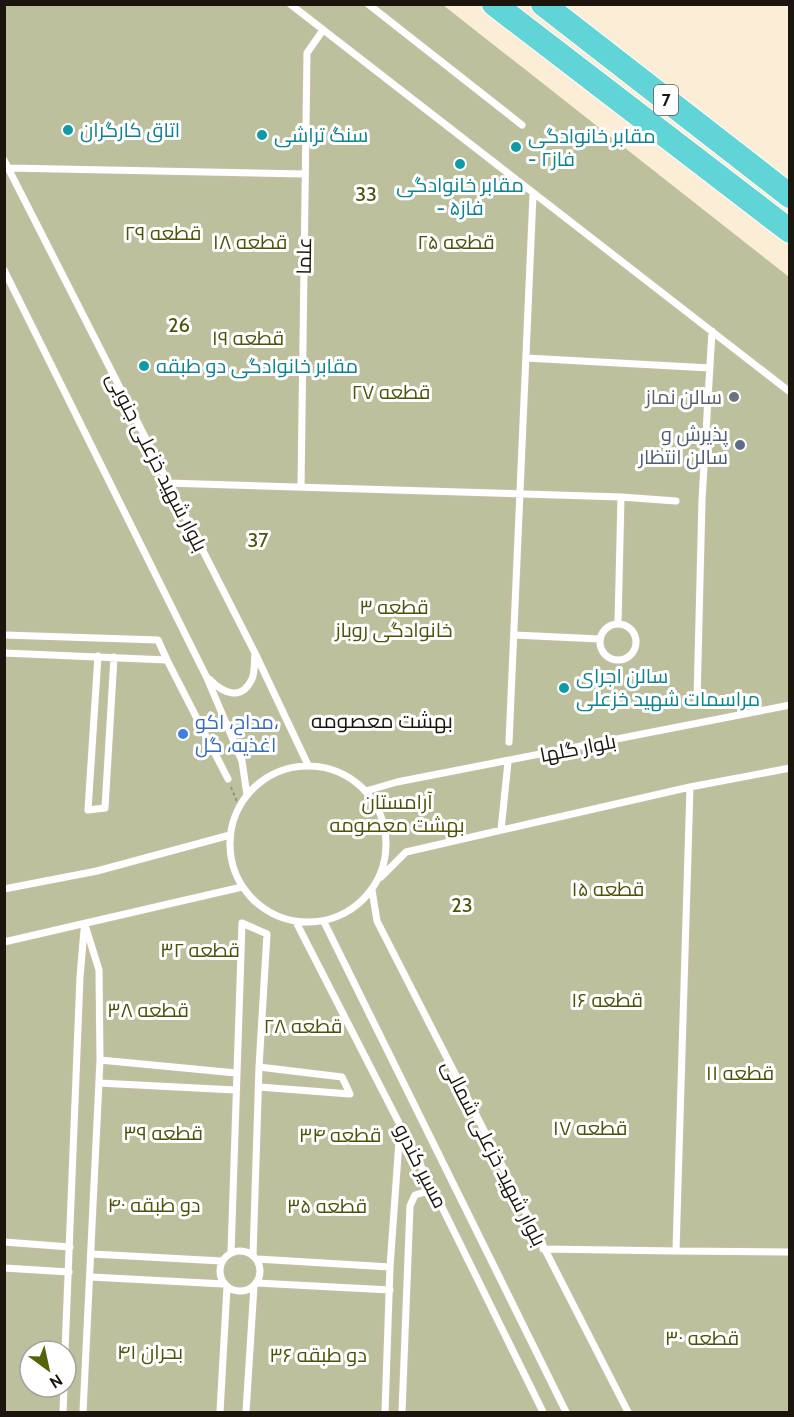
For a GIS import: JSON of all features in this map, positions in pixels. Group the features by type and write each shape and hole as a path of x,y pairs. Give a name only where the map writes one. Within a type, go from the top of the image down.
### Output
{"highway":[{"name":"7","path":"494,4 789,231"},
{"name":"7","path":"543,4 789,196"}],"lane":[{"path":"290,4 789,392"},
{"path":"368,4 522,125"},
{"name":"علما","path":"301,486 307,53 323,30"},
{"path":"6,164 305,174"},
{"name":"بلوار شهید خزعلی جنوبی","path":"6,164 255,653 308,765"},
{"path":"509,742 534,195"},
{"path":"4,270 207,678 242,761 247,795"},
{"path":"697,700 702,500 712,331"},
{"path":"526,358 710,368"},
{"path":"167,483 621,497 676,501"},
{"path":"618,623 621,497"},
{"path":"618,623 630,627 636,637 632,654 622,660 610,658 601,650 600,639 607,627 618,623"},
{"path":"4,635 158,640 166,660 228,778"},
{"path":"514,635 600,639"},
{"path":"4,653 166,660"},
{"path":"207,678 222,692 244,691 253,677 255,653"},
{"path":"98,656 88,810 105,808 114,657"},
{"name":"بلوار گلها","path":"366,791 397,782 789,705"},
{"path":"501,830 508,762"},
{"path":"308,765 329,768 349,777 366,791 382,818 387,848 379,878 372,890 358,905 342,915 324,921 296,922 271,914 250,898 234,871 230,854 230,836 239,807 247,795 264,779 285,769 308,765"},
{"path":"379,878 406,852 789,768"},
{"path":"676,1251 690,788"},
{"path":"4,889 97,871 230,836"},
{"path":"4,942 242,887"},
{"name":"بلوار شهید خزعلی شمالی","path":"372,890 376,921 628,1413"},
{"path":"324,921 566,1413"},
{"name":"مسیر کندرو","path":"296,922 438,1199 543,1413"},
{"path":"231,1253 242,923 267,934 259,1087 255,1258"},
{"path":"83,1413 100,1060 99,970 85,925"},
{"path":"66,1339 80,977 85,925"},
{"path":"100,1060 236,1072"},
{"path":"259,1087 350,1094 342,1077 260,1067"},
{"path":"99,1083 235,1090"},
{"path":"385,1413 390,1267 400,1125"},
{"path":"402,1413 410,1206 415,1195 425,1192 438,1199"},
{"path":"4,1242 70,1246"},
{"path":"543,1249 789,1252"},
{"path":"91,1277 225,1285 236,1291 246,1291 255,1284 260,1275 260,1267 255,1258 246,1252 231,1253 222,1261 219,1273 225,1285 220,1413"},
{"path":"92,1254 222,1261"},
{"path":"255,1258 390,1267"},
{"path":"4,1268 69,1272"},
{"path":"255,1284 390,1290"},
{"path":"246,1413 255,1284"}],"path":[{"path":"228,778 239,807"}],"green space":[{"name":"آرامستان بهشت معصومه","path":"5,5 443,5 789,277 789,1412 5,1412"}],"place":[{"name":"اتاق کارگران","path":"68,130"},
{"name":"سنگ تراشی","path":"262,135"},
{"name":"مقابر خانوادگی - فاز۲","path":"516,147"},
{"name":"مقابر خانوادگی - فاز۵","path":"460,164"},
{"name":"مقابر خانوادگی دو طبقه","path":"144,366"},
{"name":"سالن نماز","path":"734,397"},
{"name":"پذیرش و سالن انتظار","path":"740,445"},
{"name":"سالن اجرای مراسمات شهید خزعلی","path":"564,688"},
{"name":"مداح، اکو، اغذیه، گل","path":"183,734"}],"district":[{"name":"بهشت معصومه","path":"382,721"}],"park label":[{"name":"33","path":"366,194"},
{"name":"قطعه ۲۹","path":"163,233"},
{"name":"قطعه ۱۸","path":"250,242"},
{"name":"قطعه ۲۵","path":"456,242"},
{"name":"26","path":"179,325"},
{"name":"قطعه ۱۹","path":"248,338"},
{"name":"قطعه ۲۷","path":"391,392"},
{"name":"37","path":"258,540"},
{"name":"قطعه ۳ خانوادگی روباز","path":"394,618"},
{"name":"قطعه ۱۵","path":"608,889"},
{"name":"23","path":"462,905"},
{"name":"قطعه ۳۲","path":"200,950"},
{"name":"قطعه ۱۶","path":"607,1000"},
{"name":"قطعه ۳۸","path":"148,1010"},
{"name":"قطعه ۲۸","path":"303,1026"},
{"name":"قطعه ۱۱","path":"740,1073"},
{"name":"قطعه ۱۷","path":"590,1128"},
{"name":"قطعه ۳۹","path":"163,1133"},
{"name":"قطعه ۳۴","path":"340,1135"},
{"name":"۴۰ دو طبقه","path":"154,1205"},
{"name":"قطعه ۳۵","path":"327,1206"},
{"name":"قطعه ۳۰","path":"702,1338"},
{"name":"۴۱ بحران","path":"150,1352"},
{"name":"۳۶ دو طبقه","path":"318,1355"}]}
